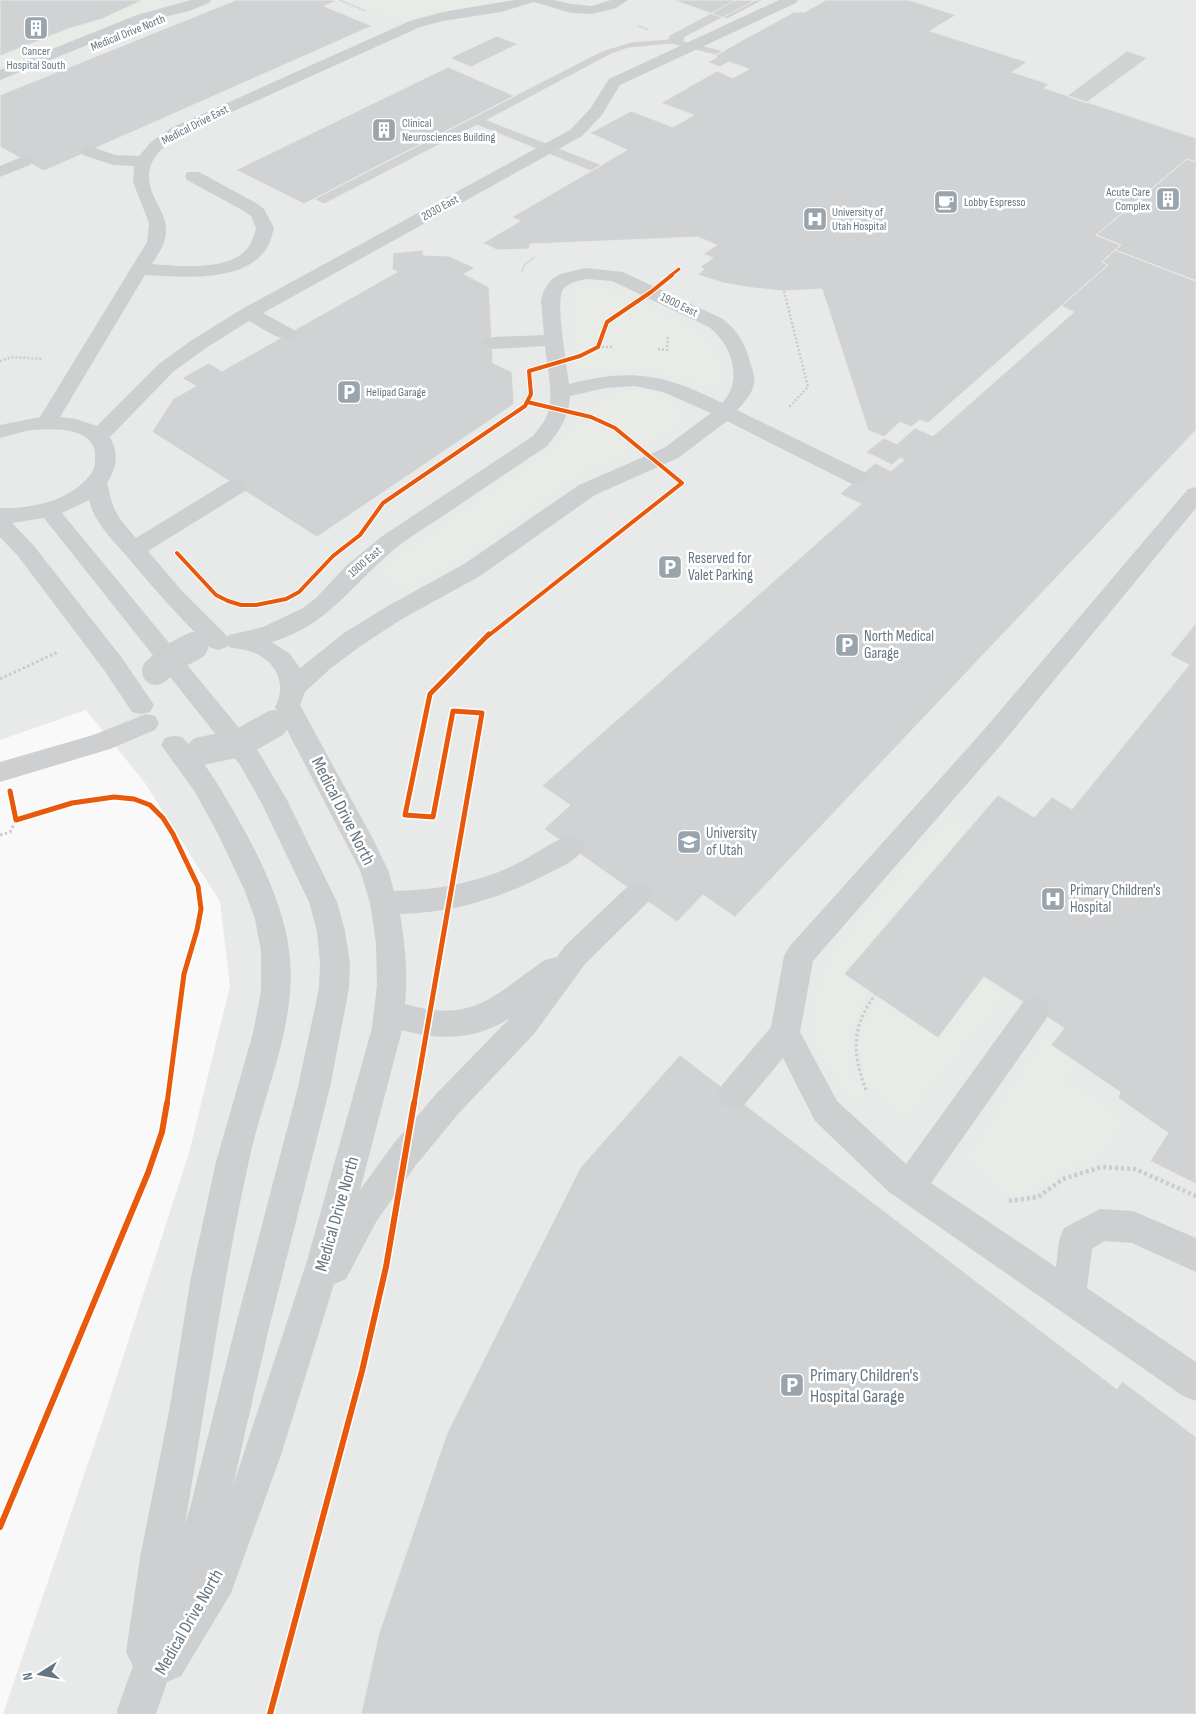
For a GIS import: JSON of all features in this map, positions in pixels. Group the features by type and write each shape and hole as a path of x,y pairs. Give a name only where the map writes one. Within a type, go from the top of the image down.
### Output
{"street":[{"path":"184,8 204,0"},
{"name":"Medical Drive East","path":"144,161 157,144 166,137 422,21 490,10 529,0"},
{"path":"540,0 576,10 593,10 621,0"},
{"path":"567,0 588,6 607,6"},
{"name":"2030 East","path":"98,438 167,367 199,344 249,313 576,133 596,112 614,82 792,0"},
{"name":"Medical Drive North","path":"0,75 142,18 184,8"},
{"name":"Medical Drive North","path":"0,85 156,23 184,8"},
{"path":"337,41 357,50"},
{"path":"47,422 156,242 158,229 153,207 141,182 144,161 113,160 89,151"},
{"path":"0,172 12,157"},
{"path":"141,269 194,272 218,270 247,257 260,244 265,228 258,213 193,176"},
{"name":"1900 East","path":"229,641 269,634 295,623 310,614 324,604 355,570 389,542 540,440 553,424 559,410 560,393 550,300 552,290 558,282 570,277 586,274 616,276 716,323 729,332 737,345 744,383 738,397 725,412 670,453 647,464 623,472 587,490 472,570 394,613 353,639 322,662 285,706"},
{"path":"249,313 287,334"},
{"path":"493,343 553,340"},
{"path":"560,393 592,384 635,380 657,384 681,391 858,478"},
{"path":"0,515 22,515 56,507 86,492 106,466 106,451 98,438 84,428 64,423 47,422 1,430"},
{"path":"96,481 100,502 108,520 174,597 229,641"},
{"path":"133,550 238,486"},
{"path":"733,1095 785,1034 799,956 991,739 1196,494"},
{"path":"55,518 249,758 282,815 323,902 331,931 335,963 330,1015 318,1069 251,1332 209,1508 137,1712"},
{"path":"0,523 26,551 113,664 157,736 188,748 228,748 254,738 285,706 290,671 279,657 262,646 229,641 194,646 173,657 156,671 146,688 144,714"},
{"name":"Medical Drive North","path":"137,1712 217,1579 263,1454 324,1261 376,1074 389,1012 392,985 390,943 384,903 374,870 360,839 285,706"},
{"path":"0,772 101,742 144,714"},
{"name":"Medical Drive North","path":"137,1712 159,1558 188,1406 208,1277 232,1162 268,1034 276,991 275,951 269,919 258,889 229,828 204,785 188,748"},
{"path":"384,903 435,902 470,894 504,883 539,867 571,847"},
{"path":"389,1012 408,1020 428,1024 450,1024 488,1016 575,955 638,894"},
{"path":"295,1354 327,1279 364,1211 404,1154 448,1103 523,1025 575,955"},
{"path":"909,1187 1035,1010"},
{"path":"785,1034 826,1111 909,1187 1196,1383"},
{"path":"1069,1296 1076,1240 1100,1225 1133,1227 1196,1255"}],"path":[{"path":"784,291 808,387 787,409"},
{"path":"649,349 667,350 668,330"},
{"path":"598,347 601,339"},
{"path":"557,363 580,356 598,347 614,347"},
{"path":"0,361 12,357 49,359"},
{"path":"0,679 64,649"},
{"path":"0,835 10,832 16,820 14,811"},
{"path":"16,820 25,817"},
{"path":"872,1097 866,1090 856,1065 856,1036 866,1006 875,995"},
{"path":"1004,1198 1012,1202 1038,1197 1063,1179 1101,1167 1135,1169 1196,1196"}],"shaded area":[{"name":"University of Utah","path":"0,0 1196,0 1196,1714 3,1714 104,1416 189,1153 230,986 220,902 145,783 86,710 0,740"},
{"path":"143,0 175,0 0,69 0,56 68,29 102,19"},
{"path":"343,0 505,0 424,14 400,22"},
{"path":"596,285 676,318 704,336 712,344 717,355 720,389 708,389 684,379 644,368 585,372 574,366 571,292 577,286"},
{"path":"633,390 647,391 668,398 684,412 684,419 652,444 641,442 618,424 593,413 587,407 611,395"},
{"path":"590,421 610,432 629,447 629,454 600,464 573,478 470,553 405,589 380,573 403,553 557,445 566,437 575,423"},
{"path":"949,818 974,824 845,974 868,991 851,1028 848,1056 851,1070 868,1098 882,1116 867,1108 846,1090 820,1054 814,1035 819,978 829,960 857,924"},
{"path":"984,977 1008,992 907,1115 880,1097 864,1073 859,1044 863,1026 874,1009 882,1000 937,1038"},
{"path":"1044,1039 1080,1065 1065,1080 1112,1111 1119,1117 1122,1125 1101,1157 1055,1173 1034,1190 1021,1194 1007,1193 995,1186 970,1162 969,1155"}],"building":[{"name":"Cancer Hospital South","path":"0,0 143,0 102,19 68,29 0,56"},
{"path":"236,0 332,0 336,1 324,6 372,26 44,171 0,147 0,95"},
{"path":"673,0 763,0 727,19"},
{"path":"736,0 756,0 685,37 684,41 724,51 716,55 671,44 628,48 611,54 487,120 602,165 591,171 477,125 324,204 314,199 602,51 632,42 668,39 670,35"},
{"name":"University of Utah Hospital","path":"826,0 909,0 956,15 930,31 1027,62 1012,72 1049,84 1044,88 1196,138 1196,162 1187,159 1096,235 1121,245 1102,262 1108,265 928,423 920,420 911,427 900,422 884,437 868,430 822,289 784,291 753,288 724,283 698,275 704,269 700,267 713,258 703,254 717,245 698,237 530,244 529,249 497,250 483,243 520,221 512,217 627,150 590,133 631,111 673,127 694,115 661,103 717,71 733,78 749,69 729,62 720,67 708,62 717,57 714,56 794,12 805,12"},
{"path":"497,36 518,44 471,67 450,58"},
{"path":"1127,51 1147,58 1086,103 1067,96"},
{"name":"Clinical Neurosciences Building","path":"448,67 515,96 304,204 236,170"},
{"name":"Acute Care Complex","path":"1187,159 1196,162 1196,281 1115,250 1121,245 1096,235"},
{"name":"Helipad Garage","path":"423,250 423,255 449,256 475,268 464,274 489,287 493,363 512,372 514,404 317,537 152,432 173,399 196,386 182,378 209,363 222,371 397,272 392,269 393,253"},
{"name":"North Medical Garage","path":"1115,250 1196,281 1196,430 735,917 703,895 677,922 544,829 570,805 542,786 861,504 840,494 875,463 891,471 904,460 900,458 892,465 866,452 884,438 897,444 915,428 933,436 1074,312 1061,306 1108,265 1102,262"},
{"name":"Primary Children's Hospital","path":"1196,623 1196,1184 1150,1161 1168,1133 1118,1098 1120,1092 1051,1045 1064,1028 984,977 938,1038 844,974 998,795 1034,817 1052,797 1072,809 1189,665 1170,655"},
{"name":"Primary Children's Hospital Garage","path":"680,1055 1117,1389 1122,1381 1196,1437 1196,1714 361,1714 379,1633 447,1433 580,1168"}],"cycle path":[{"path":"177,553 216,595 228,601 241,605 256,605 286,599 299,592 333,556 360,535 383,503 525,406 531,394 529,371 580,356 598,347 607,322 651,292 679,269"},
{"path":"270,1714 362,1371 386,1267 482,713 453,711 433,817 405,815 430,694 482,640 682,483 615,428 591,417 527,402"},
{"path":"0,1527 148,1173 162,1132 184,974 201,909 198,886 182,852 163,818 150,805 134,799 114,797 93,799 72,803 16,820 10,791"}],"place":[{"name":"Cancer Hospital South","path":"36,28"},
{"name":"Clinical Neurosciences Building","path":"384,130"},
{"name":"Acute Care Complex","path":"1168,199"},
{"name":"Lobby Espresso","path":"946,202"},
{"name":"University of Utah Hospital","path":"815,219"},
{"name":"Helipad Garage","path":"349,392"},
{"name":"Reserved for Valet Parking","path":"670,567"},
{"name":"North Medical Garage","path":"847,645"},
{"name":"University of Utah","path":"689,842"},
{"name":"Primary Children's Hospital","path":"1053,899"},
{"name":"Primary Children's Hospital Garage","path":"792,1385"}]}
